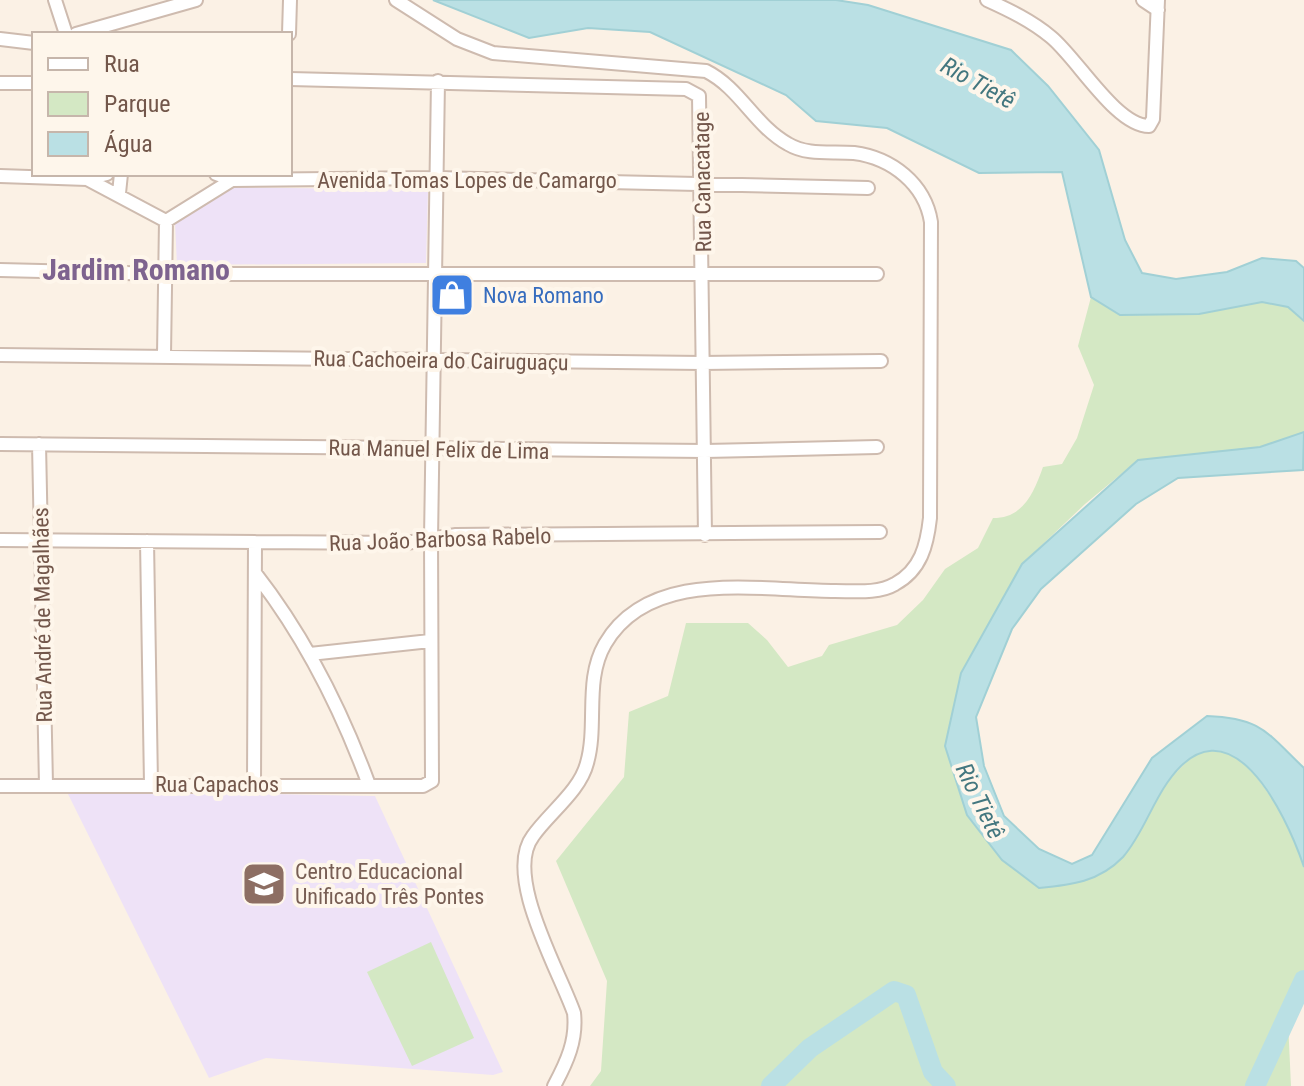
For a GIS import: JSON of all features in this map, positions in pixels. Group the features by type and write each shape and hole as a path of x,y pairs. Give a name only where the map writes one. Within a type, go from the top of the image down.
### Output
{"street":[{"path":"55,0 65,32"},
{"path":"83,32 196,0"},
{"path":"289,32 290,0"},
{"path":"396,0 457,39 493,53 706,71 724,81 757,119 789,145 804,151 855,153 892,166 923,195 931,222 930,518 927,543 914,568 883,589 716,589 666,595 635,610 623,620 597,661 587,766 531,837 522,860 530,898 574,1013 576,1027 570,1053 554,1086"},
{"path":"987,0 1049,35 1072,57 1118,112 1143,126 1149,126 1153,119 1158,5 1143,0"},
{"path":"0,39 32,43"},
{"name":"Rua Canacatage","path":"292,79 692,91 699,96 705,535"},
{"path":"310,654 430,641 438,81"},
{"path":"0,83 32,83"},
{"path":"0,176 87,179 99,176"},
{"path":"119,193 121,176"},
{"path":"207,176 207,194"},
{"name":"Avenida Tomas Lopes de Camargo","path":"221,176 232,180 435,178 868,188"},
{"path":"87,179 119,193 166,221 164,355"},
{"name":"Avenida Tomas Lopes de Camargo","path":"166,221 182,215 207,194 232,180"},
{"path":"0,270 164,274 877,274"},
{"name":"Rua Cachoeira do Cairuguaçu","path":"0,355 702,363 881,361"},
{"name":"Rua Manuel Felix de Lima","path":"0,444 705,451 877,447"},
{"name":"Rua André de Magalhães","path":"39,444 46,785"},
{"name":"Rua João Barbosa Rabelo","path":"0,540 406,543 456,535 880,532"},
{"path":"147,541 151,784"},
{"path":"254,784 255,542"},
{"path":"255,573 283,609 310,654 354,745 369,785"},
{"name":"Rua Capachos","path":"0,786 423,786 432,781 430,641"}],"shaded area":[{"path":"228,187 428,190 426,263 177,265 175,223"},
{"name":"Centro Educacional Unificado Três Pontes","path":"66,790 375,796 503,1072 493,1075 266,1058 209,1078"}],"green space":[{"path":"1091,297 1120,315 1199,314 1262,302 1288,307 1304,321 1304,432 1260,447 1138,460 1085,504 1022,564 962,673 946,746 1039,888 1122,858 1167,782 1195,753 1214,748 1232,753 1255,775 1289,822 1304,867 1304,974 1288,1021 1291,1086 590,1086 601,1071 607,981 556,861 624,777 629,712 668,696 686,623 748,623 767,640 788,667 822,656 829,645 897,625 923,600 945,569 978,548 993,518 1013,514 1026,502 1043,467 1062,464 1077,438 1094,385 1078,346"},
{"path":"431,942 474,1038 412,1066 367,972"}],"water":[{"name":"Rio Tietê","path":"433,0 836,0 868,5 1011,50 1048,86 1099,150 1125,240 1142,273 1176,279 1227,272 1262,258 1296,261 1304,268 1304,321 1288,307 1262,302 1199,314 1120,315 1091,297 1062,172 979,173 887,128 816,121 786,95 650,32 588,28 529,38"},
{"name":"Rio Tietê","path":"1304,432 1303,470 1178,478 1136,504 1041,589 1012,629 976,717 984,766 1004,816 1039,849 1072,864 1092,855 1152,758 1207,716 1252,724 1272,737 1304,768 1304,867 1268,792 1251,771 1232,756 1211,751 1190,759 1167,783 1136,839 1114,865 1084,881 1039,888 1002,860 967,815 945,746 961,673 1022,564 1138,460 1260,447"}],"waterway":[{"path":"1255,1086 1304,980"},
{"path":"771,1086 810,1048 894,991 906,995 933,1072 946,1086"}],"place":[{"name":"Nova Romano","path":"452,295"},
{"name":"Centro Educacional Unificado Três Pontes","path":"264,884"}],"district":[{"name":"Jardim Romano","path":"136,270"}]}
